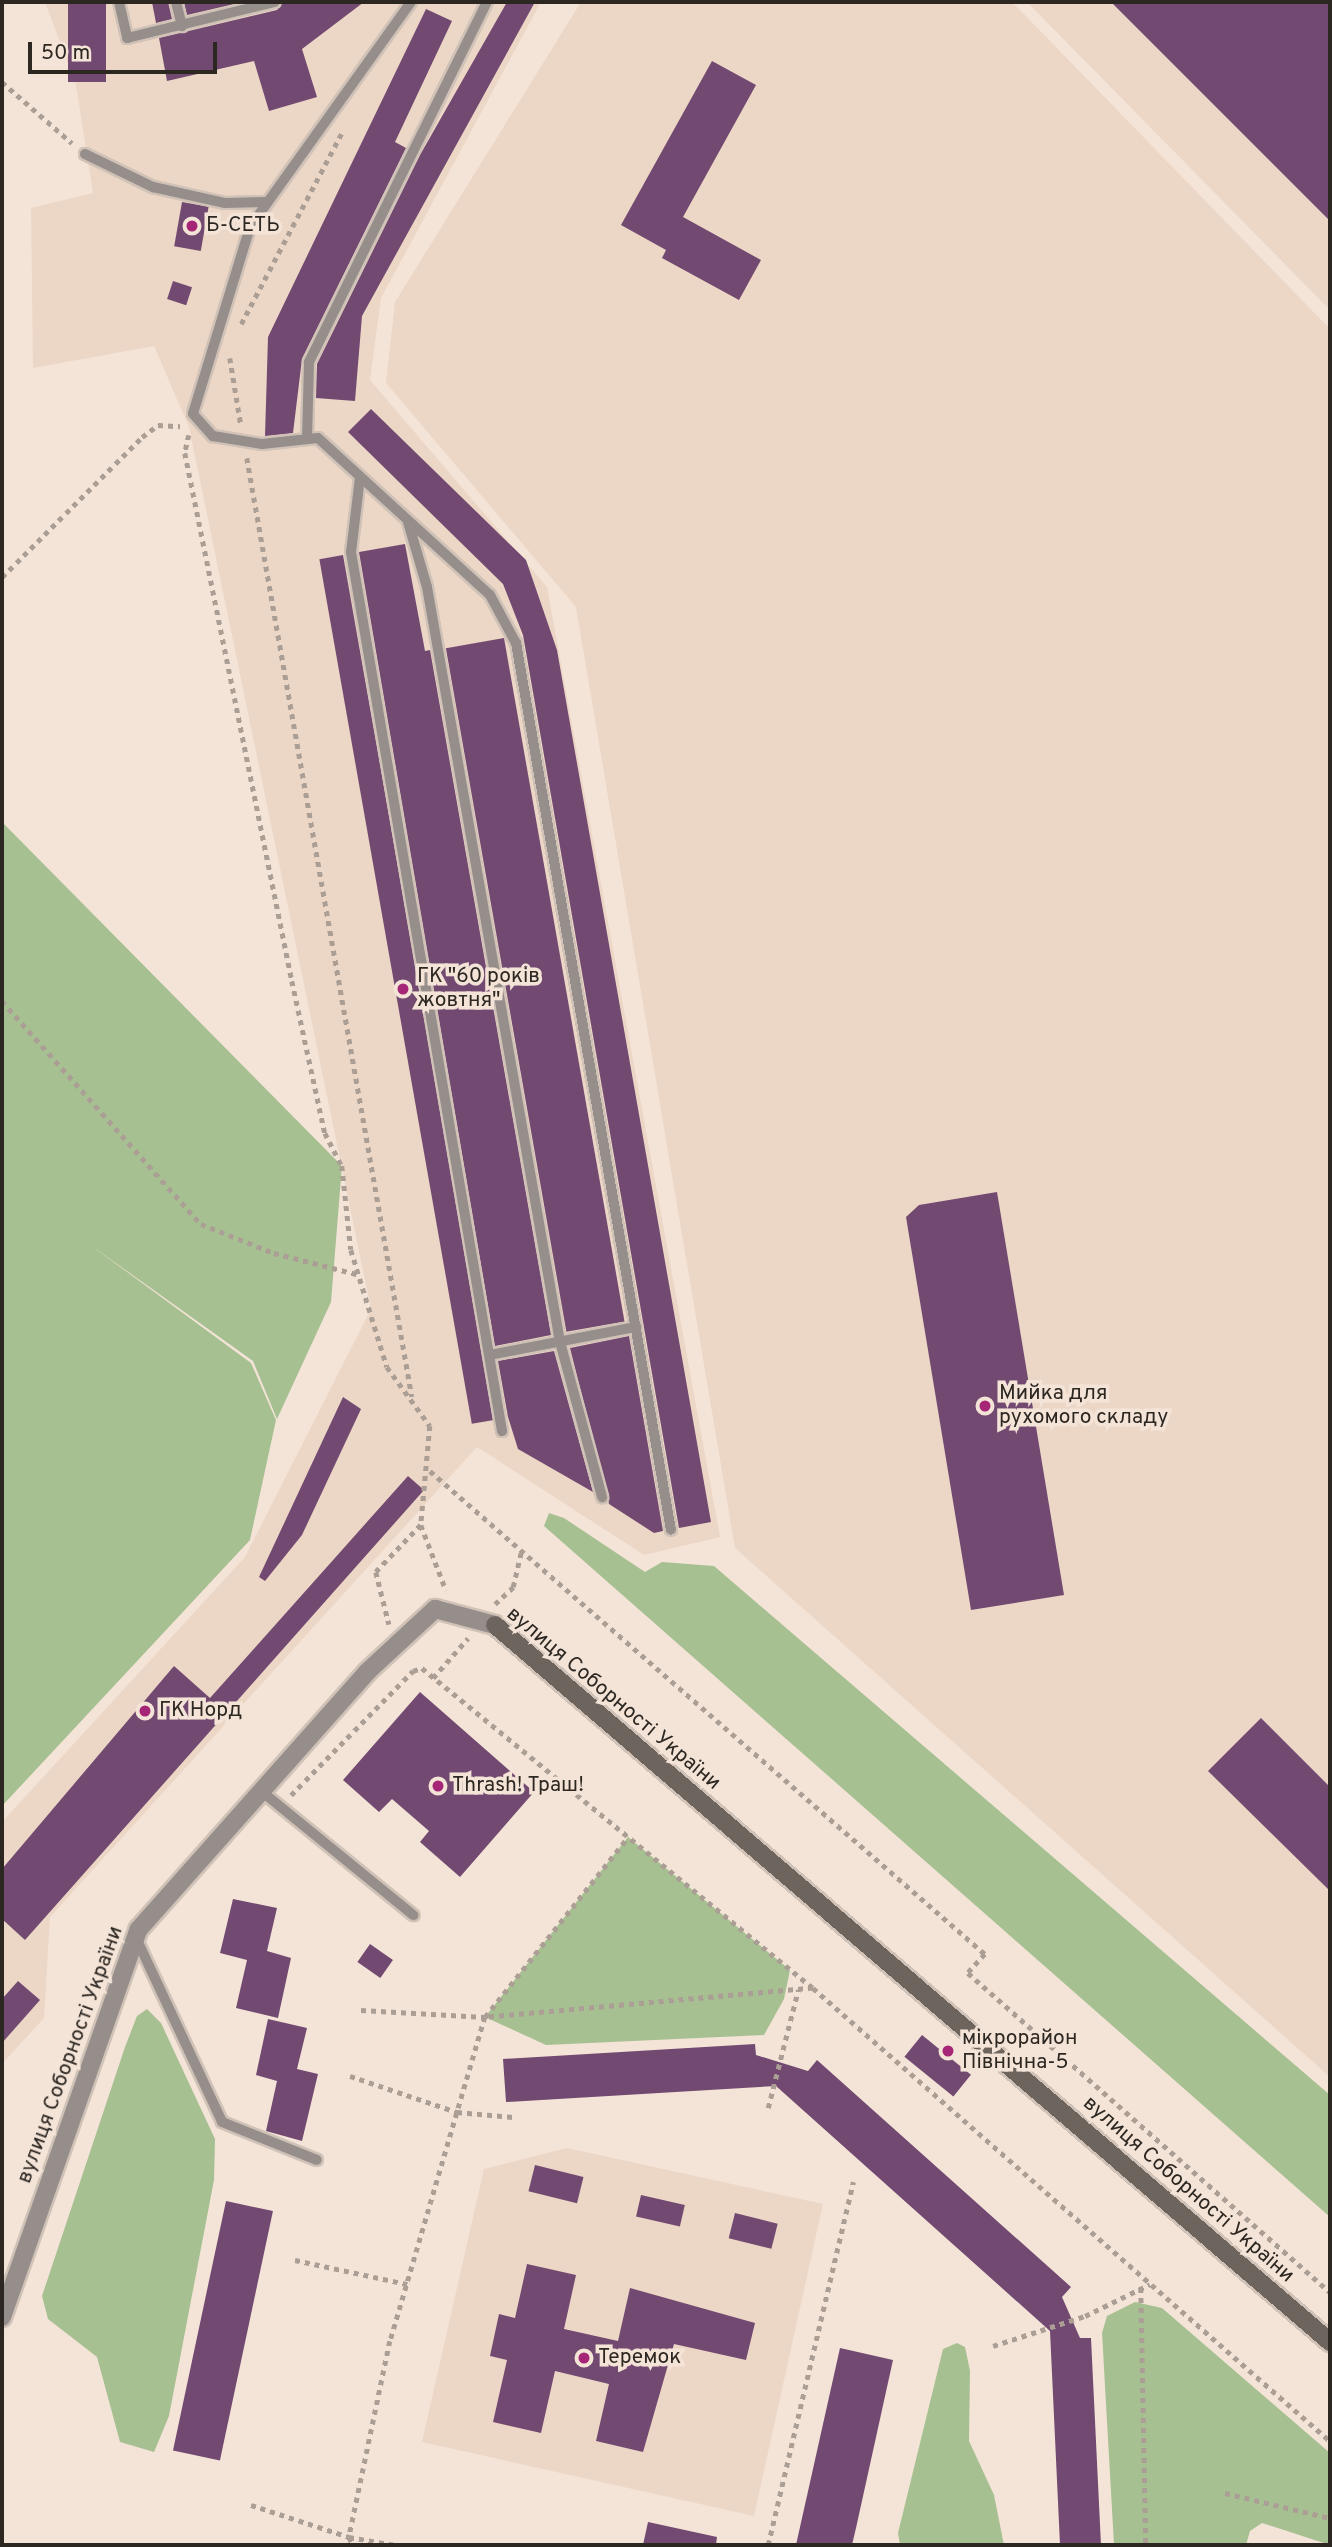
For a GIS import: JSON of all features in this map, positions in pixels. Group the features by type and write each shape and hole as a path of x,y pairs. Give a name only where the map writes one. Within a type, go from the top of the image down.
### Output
{"street":[{"name":"вулиця Соборності України","path":"2,2317 136,1938 260,1790 395,1646 435,1609 495,1625 1330,2342"}],"lane":[{"path":"119,2 127,38 275,2"},
{"path":"176,2 182,26"},
{"path":"411,2 265,202 250,227 193,414 213,436 244,441 318,438 490,595 516,643 671,1530"},
{"path":"307,439 309,362 487,2"},
{"path":"85,154 153,187 225,203 265,202"},
{"path":"360,477 351,552 502,1431"},
{"path":"408,520 427,587 561,1342 602,1497"},
{"path":"490,1355 636,1327"},
{"path":"260,1790 413,1915"},
{"path":"136,1938 222,2122 317,2160"}],"path":[{"path":"2,82 85,154"},
{"path":"235,335 343,130"},
{"path":"229,347 412,1396"},
{"path":"193,414 185,453 325,1133 342,1166 351,1250 387,1367 412,1396 430,1426 430,1471 421,1525 456,1615"},
{"path":"2,577 158,425 180,425 201,440"},
{"path":"236,454 246,456"},
{"path":"2,1001 201,1224 274,1253 360,1275"},
{"path":"430,1471 985,1954 968,1973 1330,2292"},
{"path":"395,1646 376,1572 421,1525"},
{"path":"280,1806 413,1671 422,1668 813,1988 1330,2441"},
{"path":"353,2545 349,2536 407,2284 485,2017 628,1837"},
{"path":"360,2011 485,2017 813,1988"},
{"path":"768,2108 798,1990"},
{"path":"350,2076 457,2112 513,2118"},
{"path":"768,2545 853,2182"},
{"path":"295,2260 407,2284"},
{"path":"993,2346 1085,2316 1150,2284"},
{"path":"1141,2288 1146,2545"},
{"path":"1225,2493 1330,2518"},
{"path":"251,2505 349,2536 395,2545"}],"shaded area":[{"path":"45,2 541,2 381,298 370,380 547,587 720,1537 644,1555 477,1447 50,1917 44,2018 2,2064 2,1822 245,1557 371,1309 189,427 154,346 33,368 31,208 93,193 76,85"},
{"path":"581,2 1012,2 1330,329 1330,2077 735,1548 576,607 386,383 395,302"},
{"path":"1027,2 1330,2 1330,310"},
{"path":"567,2148 823,2204 754,2516 422,2442 484,2169"}],"green space":[{"path":"2,822 342,1166 331,1302 277,1419 253,1361 89,1244 251,1363 276,1420 250,1540 2,1806"},
{"path":"549,1513 564,1518 645,1572 662,1562 714,1566 1330,2095 1330,2217 544,1526"},
{"path":"628,1837 790,1970 784,1999 764,2035 546,2045 485,2017"},
{"path":"147,2009 161,2023 215,2139 214,2180 169,2416 154,2452 120,2442 97,2357 48,2319 42,2296 125,2047 137,2016"},
{"path":"1135,2302 1162,2308 1330,2453 1330,2545 1262,2523 1250,2531 1246,2545 1114,2545 1102,2333 1107,2316"},
{"path":"957,2343 965,2347 970,2371 969,2441 994,2495 1004,2545 900,2545 898,2533 943,2349"}],"building":[{"path":"68,2 106,2 106,82 68,82"},
{"path":"152,2 168,2 172,19 156,23"},
{"path":"184,2 243,2 187,15"},
{"path":"283,2 364,2 302,49 317,97 269,111 254,61 167,81 159,38 277,10"},
{"path":"507,2 535,2 362,316 355,401 316,398 317,364 420,155"},
{"path":"1111,2 1330,2 1330,221"},
{"path":"426,9 452,21 395,142 406,148 302,359 293,433 265,436 268,337"},
{"path":"712,61 756,85 683,217 761,260 739,300 662,258 666,250 621,225"},
{"name":"Б-СЕТЬ","path":"182,202 209,207 201,251 174,246"},
{"path":"173,281 192,287 186,305 167,299"},
{"path":"371,409 526,560 557,650 711,1522 679,1528 523,635 503,584 348,432"},
{"path":"405,544 425,651 430,650 551,1335 495,1346 359,552"},
{"name":"ГК \"60 років жовтня\"","path":"343,555 495,1420 472,1424 319,559"},
{"path":"504,638 625,1321 566,1332 446,648"},
{"name":"Мийка для рухомого складу","path":"997,1192 1064,1595 971,1610 906,1217 919,1205"},
{"path":"629,1336 663,1531 654,1533 609,1504 570,1348"},
{"path":"554,1351 593,1492 518,1449 508,1417 498,1361"},
{"path":"343,1397 361,1409 302,1535 265,1581 259,1577"},
{"path":"408,1476 424,1490 25,1940 2,1919 2,1869 174,1666 210,1698"},
{"name":"Thrash! Траш!","path":"420,1692 534,1792 460,1877 420,1842 429,1831 392,1799 379,1812 343,1780"},
{"path":"1261,1718 1330,1787 1330,1891 1208,1771"},
{"path":"233,1899 277,1908 267,1951 291,1958 278,2018 236,2008 247,1960 220,1953"},
{"path":"370,1944 393,1960 380,1978 357,1962"},
{"path":"18,1981 40,2000 2,2043 2,1999"},
{"path":"268,2019 307,2028 297,2069 318,2074 302,2141 266,2131 277,2081 256,2075"},
{"path":"922,2035 971,2075 953,2096 904,2057"},
{"path":"755,2044 756,2055 808,2071 817,2060 1071,2287 1062,2297 1080,2338 1091,2338 1101,2545 1060,2545 1050,2331 776,2086 506,2102 503,2059"},
{"path":"535,2165 584,2177 577,2203 528,2191"},
{"path":"641,2195 685,2205 680,2227 636,2216"},
{"path":"226,2201 273,2211 220,2460 173,2450"},
{"path":"735,2213 778,2224 771,2249 729,2238"},
{"name":"Теремок","path":"527,2264 576,2275 564,2329 618,2341 630,2288 755,2323 746,2360 674,2344 643,2452 596,2441 609,2384 555,2371 541,2433 493,2422 507,2360 490,2356 499,2314 515,2318"},
{"path":"840,2348 893,2360 856,2528 852,2545 796,2545"},
{"path":"648,2522 717,2537 716,2545 643,2545"}],"place":[{"name":"Б-СЕТЬ","path":"192,226"},
{"name":"ГК \"60 років жовтня\"","path":"403,989"},
{"name":"Мийка для рухомого складу","path":"985,1406"},
{"name":"ГК Норд","path":"145,1711"},
{"name":"Thrash! Траш!","path":"438,1786"},
{"name":"мікрорайон Північна-5","path":"948,2051"},
{"name":"Теремок","path":"584,2358"}]}
